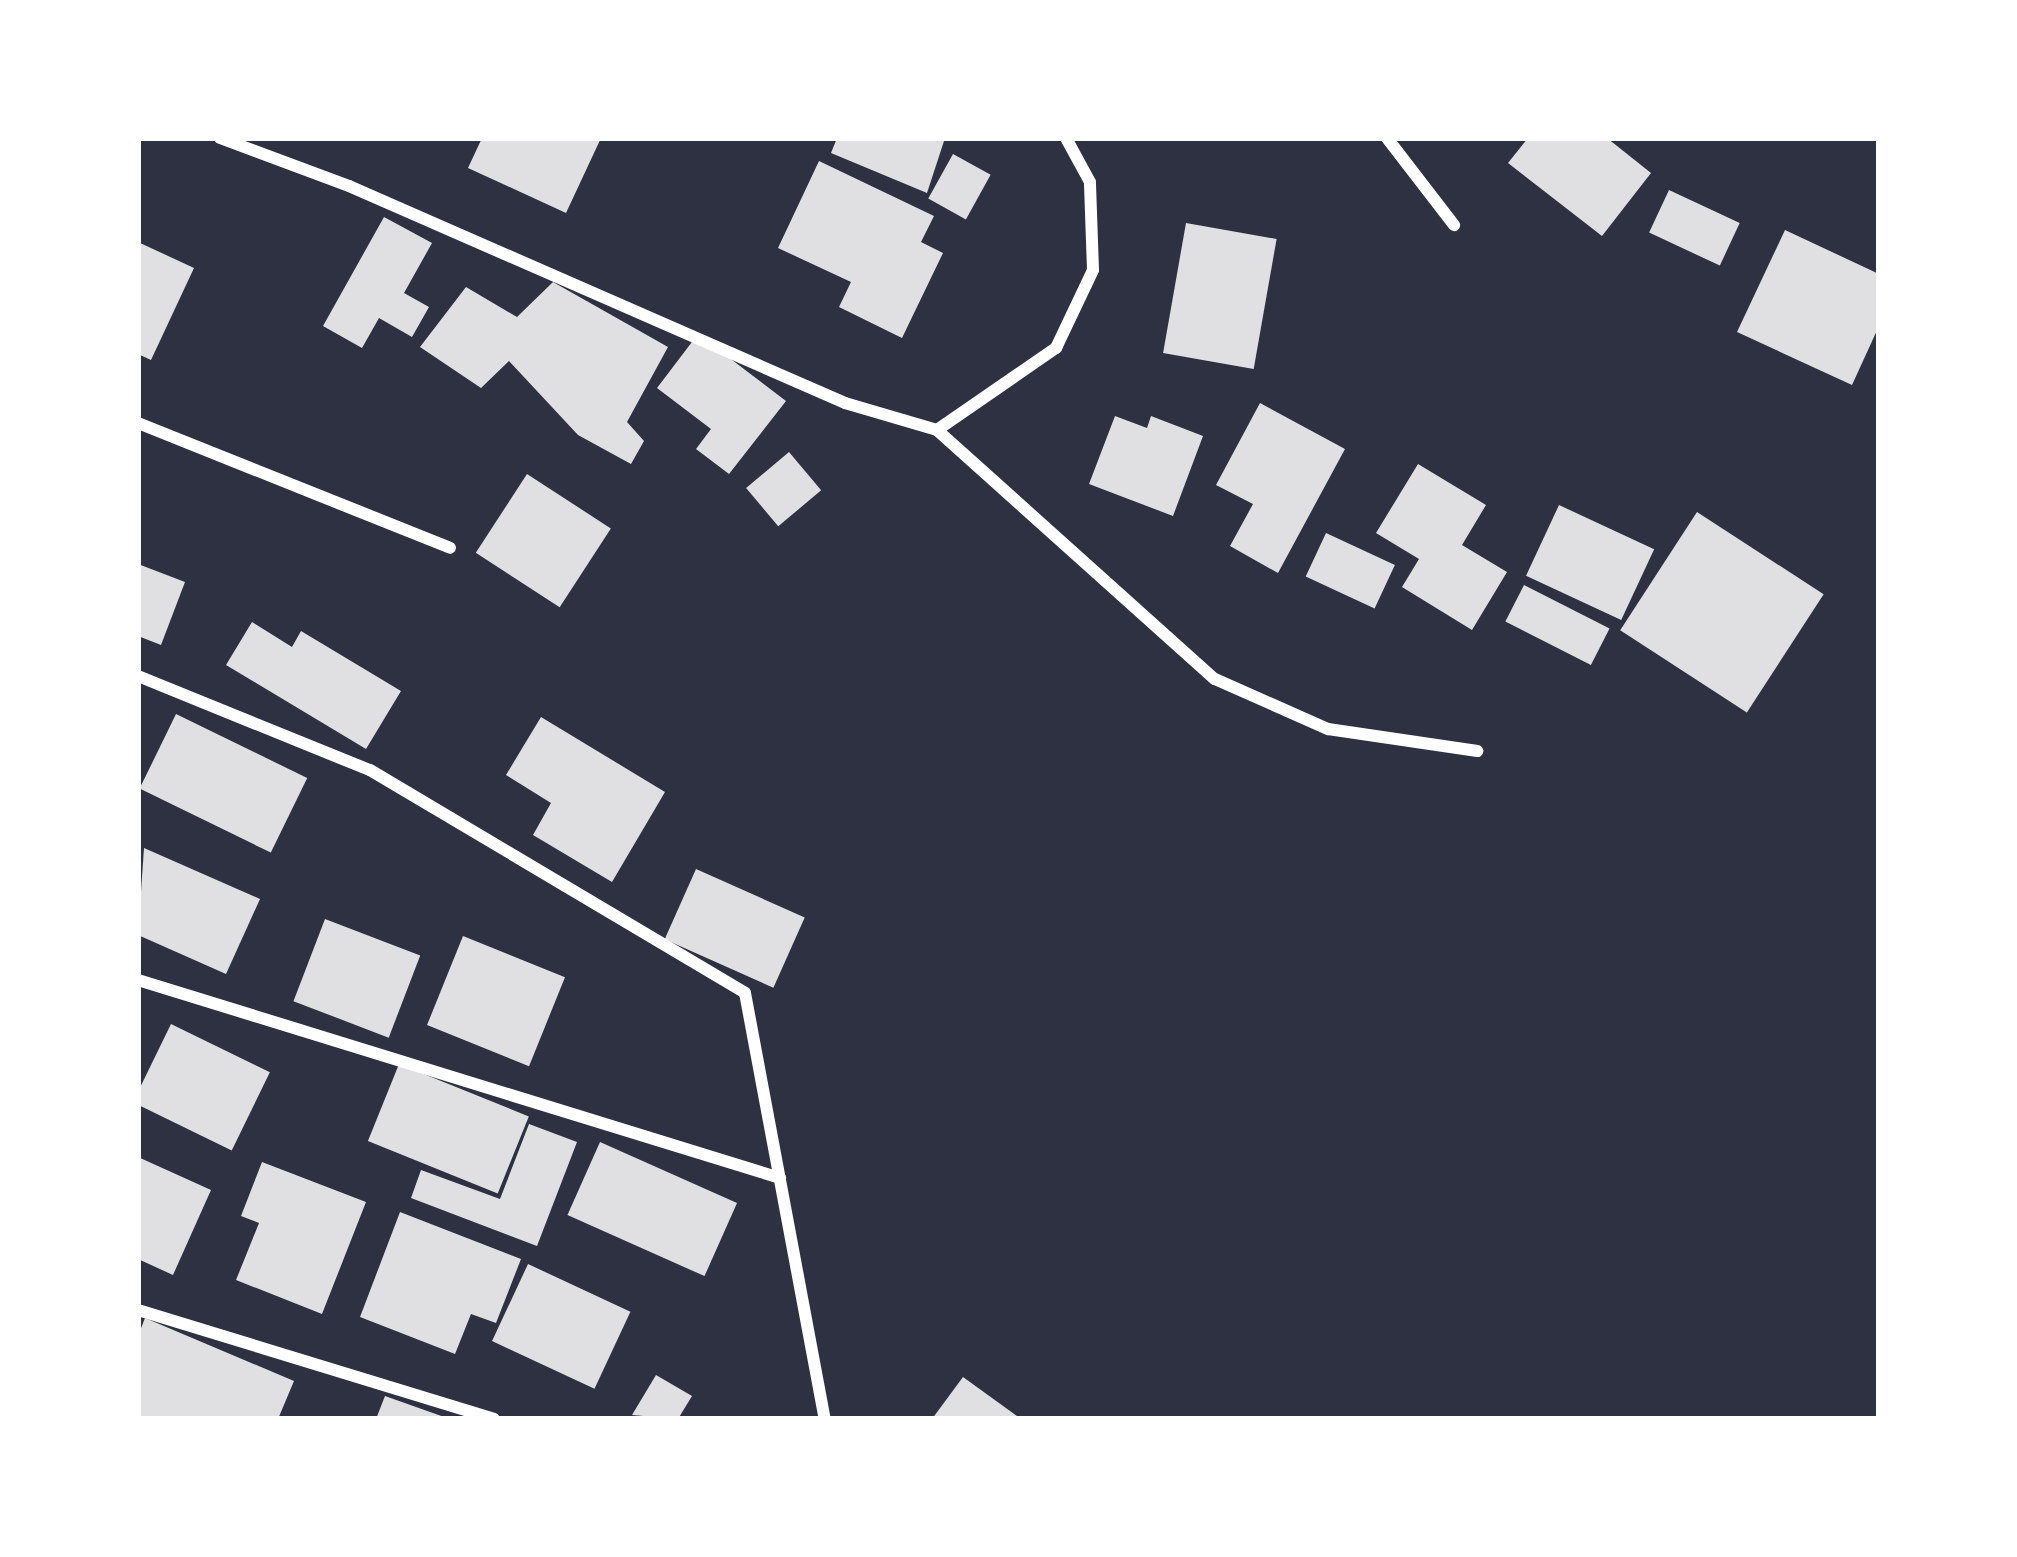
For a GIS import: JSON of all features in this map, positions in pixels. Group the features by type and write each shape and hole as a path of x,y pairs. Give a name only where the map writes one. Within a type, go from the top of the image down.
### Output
{"street":[{"path":"220,138 845,403 937,430 1215,680 1328,729 1477,751"},
{"path":"937,430 1056,348 1093,270 1090,182 1066,138"},
{"path":"1388,138 1454,225"},
{"path":"138,423 450,548"},
{"path":"138,676 370,770 745,993 825,1419"},
{"path":"138,980 780,1178"},
{"path":"138,1310 494,1419"}],"building":[{"path":"482,138 601,138 566,213 468,168"},
{"path":"837,138 945,138 927,193 831,153"},
{"path":"1528,138 1607,138 1651,173 1602,236 1508,163"},
{"path":"953,154 991,175 966,219 928,199"},
{"path":"819,161 934,216 921,242 943,253 902,338 839,307 851,282 778,248"},
{"path":"1669,190 1740,223 1720,266 1649,233"},
{"path":"384,217 432,243 404,293 429,307 412,337 379,318 362,348 323,326"},
{"path":"1186,223 1277,239 1254,369 1163,353"},
{"path":"1785,230 1879,274 1879,326 1852,385 1737,332"},
{"path":"138,242 194,268 151,360 138,354"},
{"path":"553,282 668,347 627,422 644,441 631,464 578,435 509,361 481,388 420,347 466,287 517,317"},
{"path":"698,334 786,401 729,474 696,449 711,429 657,388"},
{"path":"1260,403 1345,449 1278,573 1230,546 1253,504 1216,485"},
{"path":"1115,416 1147,428 1151,416 1203,436 1173,516 1089,484"},
{"path":"789,452 821,490 778,526 746,488"},
{"path":"1418,464 1486,505 1462,545 1507,572 1472,630 1402,587 1419,559 1376,533"},
{"path":"527,474 611,528 560,607 476,553"},
{"path":"1559,505 1654,549 1621,620 1526,576"},
{"path":"1697,512 1824,594 1747,712 1620,630"},
{"path":"1326,533 1395,565 1375,609 1306,577"},
{"path":"138,564 185,582 161,645 138,636"},
{"path":"1524,585 1610,629 1591,665 1505,622"},
{"path":"252,622 292,647 301,631 401,691 366,749 226,665"},
{"path":"176,714 307,778 271,853 140,789"},
{"path":"541,717 665,792 612,882 533,835 551,803 506,775"},
{"path":"144,848 260,899 226,974 138,935"},
{"path":"696,869 805,917 773,988 665,939"},
{"path":"325,919 420,956 389,1038 293,1001"},
{"path":"463,936 565,977 529,1066 427,1025"},
{"path":"171,1024 270,1072 232,1150 138,1105 138,1092"},
{"path":"399,1064 529,1116 498,1193 368,1141"},
{"path":"529,1124 577,1142 537,1246 411,1198 421,1170 500,1199"},
{"path":"600,1142 737,1203 704,1276 567,1215"},
{"path":"138,1157 211,1190 173,1275 138,1259"},
{"path":"262,1162 366,1202 322,1314 236,1280 259,1223 241,1216"},
{"path":"400,1212 521,1259 496,1323 471,1314 455,1354 360,1317"},
{"path":"528,1264 630,1312 594,1389 492,1341"},
{"path":"145,1318 294,1381 278,1419 138,1419 138,1336"},
{"path":"656,1375 692,1396 678,1419 632,1415"},
{"path":"963,1377 1021,1419 932,1419"},
{"path":"385,1396 447,1418 447,1419 376,1419"}]}
